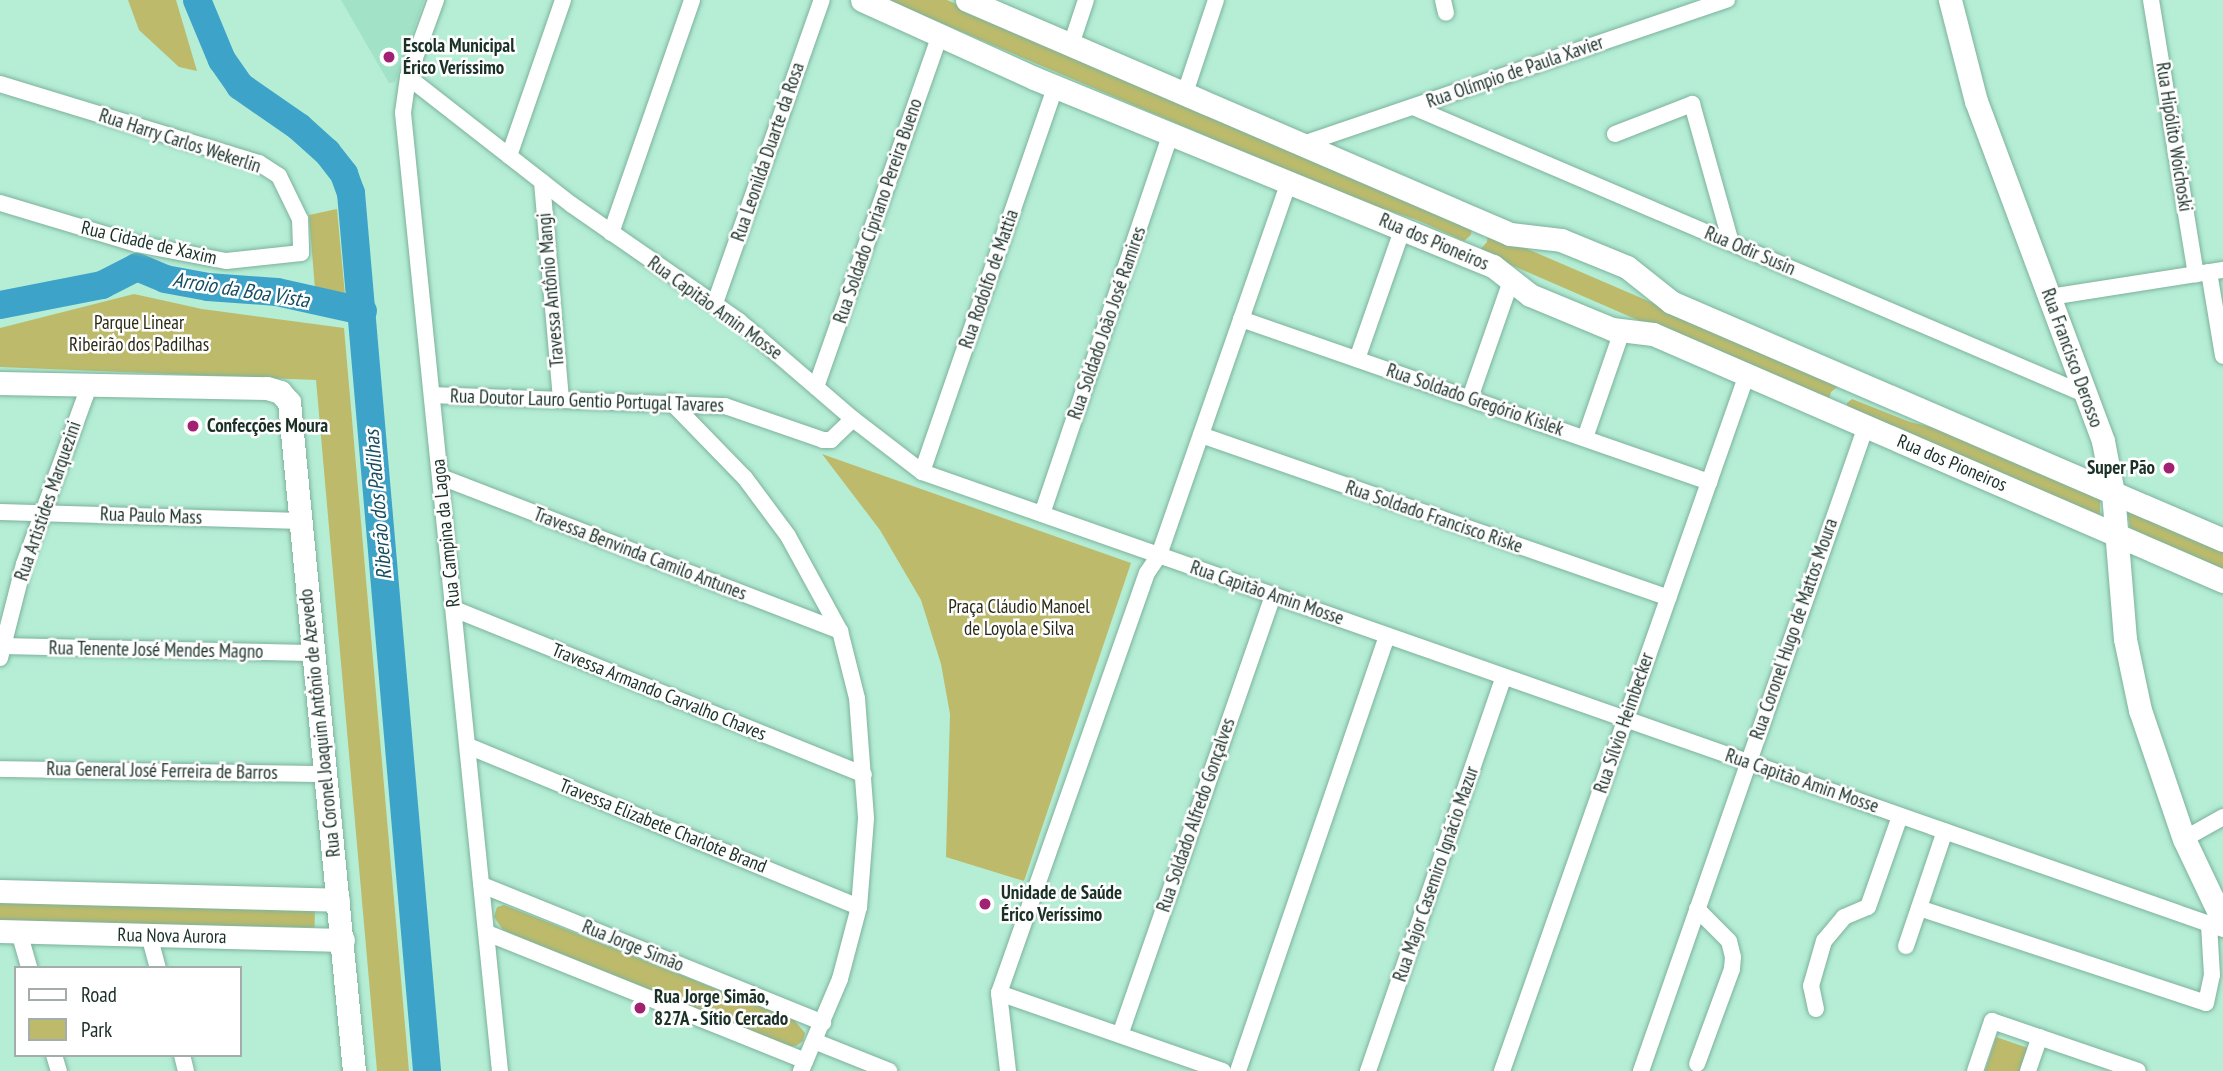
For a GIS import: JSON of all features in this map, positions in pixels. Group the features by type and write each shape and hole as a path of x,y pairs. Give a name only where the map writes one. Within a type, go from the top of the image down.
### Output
{"main road":[{"name":"Rua dos Pioneiros","path":"862,0 1056,86 1493,265 1530,295 1622,331 1653,334 2223,581"},
{"name":"Rua dos Pioneiros","path":"967,0 1510,234 1553,238 1616,262 1641,275 1671,302 2221,537"},
{"name":"Rua Francisco Derosso","path":"1950,0 1976,101 2103,441 2113,492 2125,639 2140,710 2184,839 2218,925"},
{"path":"1460,252 1469,249 1475,242 1477,232 1473,216"},
{"path":"1839,414 1837,399 1840,391 1859,382"},
{"path":"0,383 89,386"},
{"name":"Rua Coronel Joaquim Antônio de Azevedo","path":"89,386 267,388 280,392 289,402 354,1071"},
{"name":"Rua Nova Aurora","path":"0,891 338,900"},
{"name":"Rua Nova Aurora","path":"9,932 343,940"}],"street":[{"name":"Rua Campina da Lagoa","path":"436,0 408,77 403,113 500,1071"},
{"path":"509,156 564,0"},
{"path":"611,233 692,0"},
{"name":"Rua Leonilda Duarte da Rosa","path":"715,303 822,0"},
{"path":"1071,45 1086,0"},
{"path":"1185,93 1216,0"},
{"name":"Rua Olímpio de Paula Xavier","path":"1303,144 1727,0"},
{"name":"Rua Hipólito Woichoski","path":"2151,0 2209,272 2223,356"},
{"name":"Rua Soldado Cipriano Pereira Bueno","path":"816,387 940,34"},
{"name":"Rua Capitão Amin Mosse","path":"408,77 611,233 715,303 777,352 853,419 922,472 2218,925"},
{"name":"Rua Harry Carlos Wekerlin","path":"0,84 259,163 279,177 300,219 301,253"},
{"name":"Rua Rodolfo de Mattia","path":"922,472 1056,86"},
{"path":"1615,134 1692,104 1731,243"},
{"name":"Rua Odir Susin","path":"1413,107 2087,395"},
{"name":"Rua Soldado João José Ramires","path":"1042,514 1171,132"},
{"path":"1008,1071 999,993 1147,573 1159,555 1289,181"},
{"name":"Travessa Antônio Mangi","path":"542,182 561,398"},
{"name":"Rua Cidade de Xaxim","path":"0,203 137,244 226,261 301,253"},
{"path":"1357,359 1402,228"},
{"path":"2050,297 2209,272"},
{"path":"1470,398 1511,281"},
{"name":"Rua Soldado Gregório Kislek","path":"1241,319 1709,482"},
{"path":"1585,438 1622,331"},
{"name":"Rua Sílvio Heimbecker","path":"1502,1071 1747,374"},
{"name":"Rua Artistides Marquezini","path":"1,650 24,564 89,386"},
{"name":"Rua Doutor Lauro Gentio Portugal Tavares","path":"432,395 671,402 743,410 823,440 831,440 853,419"},
{"path":"487,933 803,1066 840,979 859,907 865,858 864,775 857,698 840,631 806,565 766,505 745,478 671,402"},
{"name":"Rua Coronel Hugo de Mattos Moura","path":"1642,1071 1866,426"},
{"name":"Rua Soldado Francisco Riske","path":"1200,435 1668,598"},
{"name":"Travessa Benvinda Camilo Antunes","path":"441,477 840,631"},
{"name":"Rua Paulo Mass","path":"0,512 301,521"},
{"name":"Rua Soldado Alfredo Gonçalves","path":"1120,1035 1273,596"},
{"name":"Travessa Armando Carvalho Chaves","path":"454,609 864,775"},
{"path":"1238,1071 1387,636"},
{"name":"Rua Tenente José Mendes Magno","path":"1,650 312,653"},
{"name":"Rua Major Casemiro Ignácio Mazur","path":"1368,1071 1504,677"},
{"name":"Travessa Elizabete Charlote Brand","path":"468,746 859,907"},
{"name":"Rua General José Ferreira de Barros","path":"0,769 324,774"},
{"path":"1816,1009 1811,986 1824,941 1844,917 1868,907 1900,816"},
{"path":"2184,839 2223,817"},
{"path":"1906,946 1945,831"},
{"name":"Rua Jorge Simão","path":"482,885 823,1023"},
{"path":"1919,908 2206,1003 2218,925"},
{"path":"1697,909 1729,941 1732,957 1731,969 1697,1064"},
{"path":"9,932 28,966"},
{"path":"149,935 157,966"},
{"path":"999,993 1223,1071"},
{"path":"1975,1071 1992,1021 2138,1071"},
{"path":"2028,1071 2039,1037"},
{"path":"814,1041 889,1071"}],"shaded area":[{"name":"Escola Municipal Érico Veríssimo","path":"341,0 424,0 395,82 389,83"}],"green space":[{"path":"128,0 176,0 197,71 179,67 139,30"},
{"path":"887,0 947,0 1472,225 1471,235 1464,241 1417,220 1354,199"},
{"path":"337,209 345,295 315,289 309,215"},
{"path":"1488,232 1841,384 1831,392 1828,403 1479,251 1487,242"},
{"name":"Parque Linear Ribeirão dos Padilhas","path":"134,294 202,309 344,328 409,1071 377,1071 316,380 0,367 0,328"},
{"path":"1852,399 1910,422 1936,428 2100,496 2100,519 1847,409 1847,403"},
{"name":"Praça Cláudio Manoel de Loyola e Silva","path":"822,454 1131,563 1024,881 946,857 950,714 941,664 921,600 880,530"},
{"path":"2126,505 2223,547 2223,571 2131,532"},
{"path":"0,901 315,906 315,927 0,922"},
{"path":"504,905 794,1020 805,1033 803,1041 796,1046 790,1046 503,930 494,917 497,907"},
{"path":"1996,1037 2028,1048 2020,1071 1985,1071"}],"waterway":[{"name":"Riberão dos Padilhas","path":"197,0 222,60 240,86 299,127 327,152 344,174 351,193 427,1071"},
{"name":"Arroio da Boa Vista","path":"0,305 102,285 137,267 165,279 208,287 277,292 363,311"}],"place":[{"name":"Escola Municipal Érico Veríssimo","path":"389,57"},
{"name":"Confecções Moura","path":"193,426"},
{"name":"Super Pão","path":"2169,468"},
{"name":"Unidade de Saúde Érico Veríssimo","path":"985,904"},
{"name":"Rua Jorge Simão, 827A - Sítio Cercado","path":"640,1008"}]}
